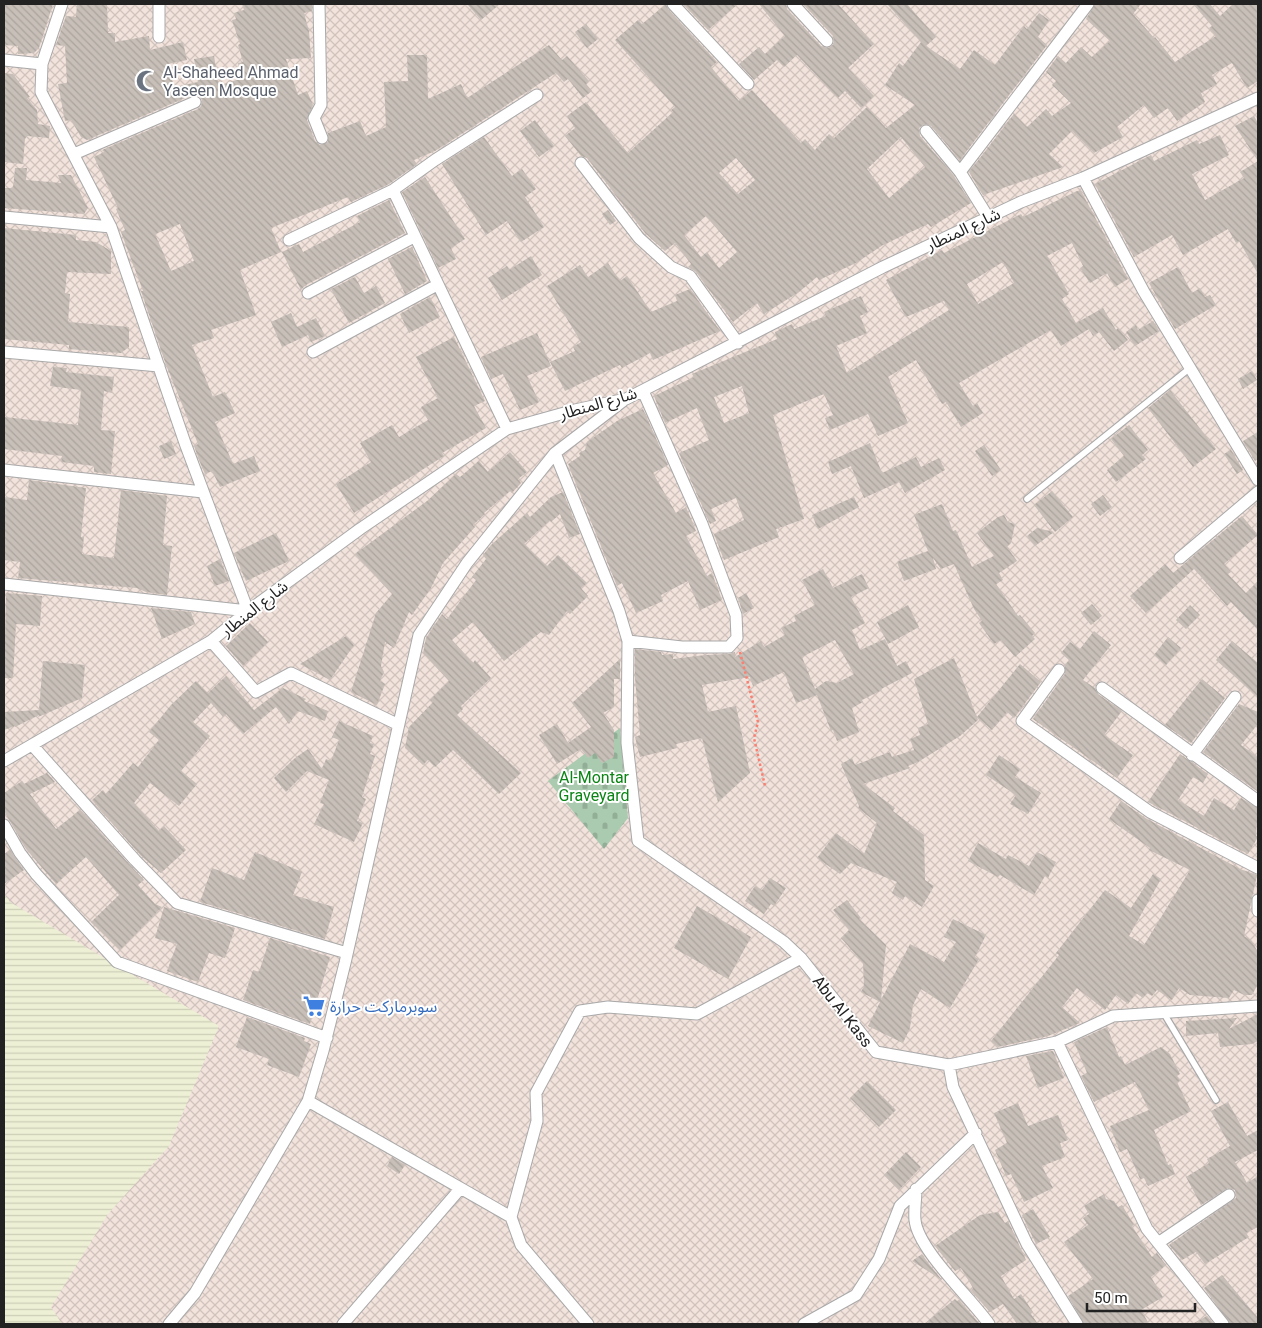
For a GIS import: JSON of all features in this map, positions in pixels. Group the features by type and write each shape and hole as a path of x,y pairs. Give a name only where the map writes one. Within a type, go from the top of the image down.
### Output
{"street":[{"path":"4,584 248,611 203,492 111,227 41,92 42,64 62,4"},
{"path":"159,4 159,36"},
{"path":"318,4 321,105 314,118 322,138"},
{"path":"673,4 748,84"},
{"path":"793,4 826,42"},
{"path":"960,172 1088,4"},
{"path":"4,60 42,64"},
{"path":"290,240 393,190 435,160 536,95"},
{"name":"شارع المنطار","path":"4,761 33,746 211,641 248,611 360,529 507,429 575,410 626,399 883,267 1021,202 1083,178 1258,98"},
{"path":"74,154 195,102"},
{"path":"926,131 960,172 988,217"},
{"path":"581,163 639,238 671,267 690,276 738,343"},
{"path":"1083,178 1144,292 1258,480"},
{"path":"393,190 507,429"},
{"path":"4,217 111,227"},
{"path":"308,293 414,237"},
{"path":"313,352 437,285"},
{"path":"4,352 159,366"},
{"path":"628,641 715,648 729,647 737,638 736,615 702,524 643,391"},
{"path":"169,1324 195,1292 308,1101 347,953 397,724 419,635 467,562 555,453 626,399"},
{"name":"Abu Al Kass","path":"555,453 619,611 628,641 627,743 638,841 784,942 801,958 876,1052 949,1065"},
{"path":"4,470 203,492"},
{"path":"1180,558 1258,492"},
{"path":"211,641 256,692 291,673 397,724"},
{"path":"1058,670 1022,721 1150,812 1258,868"},
{"path":"1102,688 1258,801"},
{"path":"1192,755 1235,696"},
{"path":"33,746 135,860 177,903 347,953"},
{"path":"4,825 20,853 36,874 117,962 326,1038"},
{"path":"1258,900 1258,910"},
{"path":"588,1324 521,1245 511,1217 537,1121 536,1093 580,1011 608,1007 697,1014 801,958"},
{"path":"1077,1324 1027,1244 953,1086 949,1065 1056,1042 1113,1016 1258,1006"},
{"path":"1056,1042 1148,1229 1223,1324"},
{"path":"308,1101 511,1217"},
{"path":"804,1324 856,1295 879,1259 900,1206 976,1132"},
{"path":"343,1324 460,1189"},
{"path":"916,1189 915,1222 924,1246 977,1306 989,1324"},
{"path":"1158,1243 1229,1195"}],"lane":[{"path":"1027,499 1190,368"},
{"path":"1163,1012 1216,1100"}],"path":[{"path":"737,638 758,722 754,738 765,786"}],"shaded area":[{"path":"4,4 1258,4 1258,1324 4,1324"}],"green space":[{"name":"Al-Montar Graveyard","path":"620,728 628,818 604,849 548,781"},
{"path":"4,894 10,902 219,1026 169,1146 108,1214 51,1307 62,1324 4,1324"}],"building":[{"path":"4,4 53,4 39,48 34,53 18,54 18,46 4,45"},
{"path":"77,4 107,4 108,33 115,33 115,42 149,36 150,50 183,42 187,60 168,64 174,87 198,82 194,59 214,56 219,86 242,78 238,63 243,62 238,45 240,44 232,20 236,19 234,13 244,10 242,4 312,4 312,11 304,13 309,31 311,58 286,59 298,95 307,91 313,105 307,120 315,141 320,145 328,142 328,133 360,121 366,136 386,127 384,82 408,81 407,55 427,55 428,99 461,84 467,98 549,45 562,60 567,56 589,81 586,84 592,91 583,98 568,79 564,82 556,73 435,151 414,160 417,164 389,184 351,202 348,197 271,228 281,252 240,270 256,315 211,330 214,338 192,345 213,397 225,392 235,413 215,422 233,464 254,456 260,471 220,487 212,471 205,474 201,465 194,446 198,444 165,362 141,291 143,291 121,232 125,230 116,209 118,208 94,157 104,152 102,150 198,109 201,106 202,100 199,96 192,95 87,140 81,137 71,120 65,121 58,84 67,83 65,46 56,45 66,16 76,17","holes":["180,224 194,261 171,271 155,234"]},
{"path":"467,4 500,4 481,20"},
{"path":"666,4 668,9 717,62 711,67 739,101 752,90 801,143 805,139 815,150 829,134 834,138 867,107 886,128 915,105 885,85 899,63 903,66 921,42 887,4 907,4 936,37 926,46 960,69 974,50 995,65 1024,26 1027,29 1039,13 1049,20 1038,37 1047,45 960,160 931,126 925,124 919,128 920,136 954,176 971,203 931,227 928,224 883,245 856,263 819,280 817,277 799,292 764,314 757,303 733,322 696,272 688,267 691,264 675,243 665,251 645,233 587,158 581,156 565,136 575,128 567,116 586,102 628,153 673,112 671,110 675,107 615,40 638,20 642,24","holes":["901,137 925,167 889,198 867,169","736,158 755,180 738,194 719,173","706,216 737,252 719,268 707,252 701,257 684,235"]},
{"path":"738,4 708,30 684,5"},
{"path":"759,4 786,4 787,9 821,46 828,48 834,44 833,36 803,4 838,4 874,44 848,68 874,96 861,108 845,91 838,98 797,55 784,67 777,60 754,80 739,64 759,47 765,54 785,36"},
{"path":"1095,4 1141,4 1133,14 1175,62 1216,36 1209,28 1212,26 1193,4 1210,4 1220,16 1233,4 1258,4 1258,81 1247,88 1232,63 1212,75 1217,84 1201,93 1205,102 1177,121 1168,108 1154,118 1144,105 1117,127 1123,137 1094,153 1072,131 1049,154 1063,167 983,195 969,172 1014,114 1027,127 1046,109 1052,116 1071,103 1052,85 1056,81 1046,72 1058,56 1066,63 1081,47 1092,57 1110,41 1086,19"},
{"path":"586,24 598,39 587,48 575,32"},
{"path":"4,73 13,74 30,97 27,98 37,110 38,124 50,126 49,138 27,136 25,139 23,164 4,162"},
{"path":"1254,116 1258,123 1258,161 1235,126"},
{"path":"535,120 554,146 539,157 520,131"},
{"path":"1220,135 1229,155 1192,174 1205,200 1244,178 1240,172 1258,161 1258,274 1239,241 1236,243 1228,229 1183,255 1172,235 1134,257 1095,184 1151,155 1154,161 1197,140 1199,144"},
{"path":"484,137 512,176 522,169 536,189 525,197 544,227 521,242 507,221 486,235 442,164"},
{"path":"15,168 27,168 26,180 61,183 58,175 71,175 88,208 84,214 4,208 4,188 13,188"},
{"path":"425,177 465,239 451,248 456,259 438,268 402,192"},
{"path":"1077,191 1081,191 1128,279 1115,287 1107,273 1090,283 1080,268 1083,266 1072,243 1047,256 1069,294 1062,299 1076,323 1103,308 1116,330 1118,328 1128,340 1114,351 1099,332 1093,336 1089,329 1061,346 1051,330 959,383 973,406 977,403 983,413 961,427 946,402 942,404 916,360 888,377 908,423 878,436 868,414 830,430 825,418 833,415 824,394 773,415 804,519 776,529 779,537 724,560 714,534 744,520 736,498 711,509 716,521 710,524 679,453 709,440 697,408 665,423 654,396 694,377 692,374 777,339 775,332 792,324 794,329 826,316 824,312 861,296 868,312 860,316 867,333 836,346 847,373 949,310 944,301 906,317 886,280 942,250 944,253 1021,214 1023,217","holes":["1003,262 1014,283 978,304 967,284","742,386 749,413 724,423 714,397"]},
{"path":"389,200 405,233 304,286 301,290 282,252 299,244 303,252 360,222 357,216"},
{"path":"608,210 616,221 610,225 602,214"},
{"path":"4,228 76,235 76,240 96,242 111,251 111,274 67,272 65,293 70,294 68,322 129,327 129,347 121,353 105,352 69,349 69,345 4,339"},
{"path":"412,247 427,281 405,294 388,259"},
{"path":"531,256 542,275 502,300 488,278 507,266 509,270"},
{"path":"608,263 620,281 627,276 651,312 677,301 675,295 690,289 720,331 653,360 650,353 622,368 620,365 565,391 550,362 575,351 573,347 581,342 547,286 580,265 588,277"},
{"path":"1178,267 1192,293 1200,288 1205,297 1210,295 1216,305 1175,329 1149,283"},
{"path":"355,277 364,293 376,286 385,303 349,323 331,289"},
{"path":"430,297 440,317 409,333 400,314"},
{"path":"291,313 297,327 316,318 325,336 311,342 308,335 282,347 271,322"},
{"path":"1153,321 1159,331 1135,346 1126,332 1136,325 1138,330"},
{"path":"537,333 551,366 527,376 539,402 520,410 503,374 491,379 481,357"},
{"path":"454,337 485,401 474,406 486,428 442,453 444,456 354,513 336,484 371,462 360,443 392,425 399,437 428,420 421,407 438,398 416,357"},
{"path":"53,367 67,368 66,372 114,377 112,393 104,391 101,430 115,431 111,474 94,472 94,466 61,462 62,456 4,449 4,417 78,425 81,390 50,386"},
{"path":"1252,371 1257,380 1243,389 1238,379"},
{"path":"1170,390 1216,449 1193,467 1148,408"},
{"path":"643,409 668,465 653,473 676,513 686,507 696,531 686,536 707,576 712,573 722,600 700,610 688,581 661,595 663,601 636,613 622,583 617,586 568,464 580,456 579,453 585,450 587,442 617,421"},
{"path":"1129,425 1148,450 1142,455 1146,459 1116,482 1107,470 1124,456 1111,439"},
{"path":"1258,432 1258,459 1255,461 1243,441"},
{"path":"171,441 176,454 164,459 159,446"},
{"path":"870,443 882,473 916,457 921,467 939,458 945,470 905,493 899,482 864,498 851,466 832,474 828,462"},
{"path":"984,445 1001,470 992,476 975,451"},
{"path":"1231,450 1243,470 1237,474 1224,454"},
{"path":"510,452 527,472 518,479 521,483 512,493 510,491 484,513 473,525 475,527 443,563 431,588 412,615 409,612 394,648 385,642 381,666 384,672 380,681 385,684 377,705 351,692 376,613 392,594 355,554 427,501 456,474 460,477 479,461 488,472"},
{"path":"29,480 86,488 81,537 84,537 82,554 114,558 121,490 167,496 163,545 172,546 167,595 146,592 137,588 18,578 20,562 4,560 4,497 27,500"},
{"path":"1052,491 1073,517 1055,532 1034,505"},
{"path":"563,492 580,534 569,538 560,514 551,522 550,520 524,544 547,566 558,555 587,583 581,588 588,596 570,614 567,611 549,635 541,632 504,661 473,622 452,640 473,663 475,660 491,678 461,706 463,709 457,715 521,773 499,794 453,750 435,767 428,760 423,765 405,748 409,727 433,702 430,700 449,681 423,653 426,638 442,614 447,619 476,580 472,577 486,559 483,555 491,545 527,513 530,517 551,497"},
{"path":"1103,495 1112,507 1100,516 1091,504"},
{"path":"854,497 859,507 818,529 812,515"},
{"path":"942,504 953,531 956,530 972,567 994,556 977,533 998,517 1004,515 1008,522 1015,524 1011,543 1007,547 1017,561 999,573 1003,580 996,584 1018,616 1020,615 1035,633 1032,636 1035,639 1015,657 1001,640 994,644 979,623 982,621 974,609 954,564 941,569 933,558 936,569 904,581 897,562 928,551 914,515"},
{"path":"1242,516 1258,535 1224,564 1231,572 1228,574 1246,593 1258,581 1258,630 1231,602 1227,606 1194,569 1146,613 1130,596 1165,564 1173,573"},
{"path":"1037,528 1054,532 1035,546 1027,536"},
{"path":"276,533 289,561 246,581 234,553"},
{"path":"220,559 229,581 215,586 207,566"},
{"path":"823,569 833,588 862,574 869,588 851,597 865,623 852,630 860,650 885,639 897,666 906,661 912,673 862,700 863,702 852,708 859,732 837,741 833,730 831,731 817,695 796,703 784,672 753,686 750,677 702,685 708,712 736,706 750,773 718,802 702,738 676,744 677,748 640,757 635,737 640,735 635,678 635,649 661,652 662,655 673,654 673,659 735,652 735,657 761,641 764,647 785,635 781,628 796,621 794,616 815,605 802,580","holes":["835,640 854,674 837,683 826,681 815,689 802,657"]},
{"path":"6,593 42,596 40,626 16,624 13,678 4,678"},
{"path":"746,593 754,608 743,614 738,598"},
{"path":"1092,604 1102,616 1091,625 1081,613"},
{"path":"908,605 919,627 888,644 877,622"},
{"path":"1190,605 1200,615 1186,629 1176,620"},
{"path":"151,608 191,612 195,624 162,639"},
{"path":"250,623 268,642 243,666 226,646"},
{"path":"1094,631 1111,645 1083,680 1095,688 1098,694 1122,711 1104,735 1133,755 1117,778 1033,719 1065,674 1065,666 1069,660 1061,653 1070,642 1080,649"},
{"path":"346,636 354,645 330,680 300,664"},
{"path":"1168,637 1181,648 1166,665 1154,655"},
{"path":"1232,641 1258,663 1258,697 1216,660"},
{"path":"954,658 978,720 960,736 918,762 908,766 910,768 863,784 895,808 893,811 924,835 925,880 934,886 922,907 905,896 903,900 892,893 897,882 851,863 840,874 817,858 836,833 864,854 877,823 858,808 859,806 841,764 852,758 855,765 890,752 892,757 914,750 910,739 920,735 918,728 928,724 914,679"},
{"path":"620,659 620,679 614,679 614,707 603,713 614,730 614,757 602,763 595,753 588,758 581,749 557,764 539,735 557,724 568,743 591,727 572,703"},
{"path":"43,661 85,665 82,698 4,730 4,712 39,710"},
{"path":"1020,664 1041,682 1014,718 1007,712 992,730 977,717"},
{"path":"226,676 254,710 283,688 306,699 304,701 328,711 325,721 298,711 289,724 276,707 243,734 226,714 223,717 211,703 193,722 210,736 181,771 197,784 179,806 150,783 134,803 159,831 164,826 186,850 161,873 140,855 92,800 103,790 106,794 133,763 138,767 159,740 149,732 171,705 196,681 208,693"},
{"path":"1202,679 1225,698 1191,743 1165,725"},
{"path":"1239,704 1258,712 1258,724 1241,745 1258,757 1258,792 1203,752"},
{"path":"339,721 373,736 370,743 374,744 370,754 375,756 362,797 366,799 357,821 363,823 354,842 314,824 324,804 320,803 329,780 307,771 286,792 274,778 295,758 308,749 322,769 326,759 331,761 339,740 332,737"},
{"path":"1180,754 1208,774 1203,783 1193,777 1178,800 1204,816 1214,798 1234,810 1241,798 1258,808 1256,836 1258,837 1248,854 1148,802"},
{"path":"999,755 1020,769 1015,777 1041,793 1028,814 1010,804 1016,795 986,775"},
{"path":"47,773 55,782 30,794 56,829 80,810 144,880 138,885 155,904 162,907 120,950 91,922 119,895 86,857 56,884 26,849 4,811 4,793 22,781 24,784"},
{"path":"1121,801 1147,819 1240,869 1257,875 1244,936 1251,940 1258,952 1258,984 1252,995 1244,995 1234,990 1229,998 1190,995 1179,988 1172,1000 1157,990 1152,996 1147,993 1143,998 1136,993 1128,1004 1116,995 1105,1010 1077,988 1062,1007 1080,1023 1048,1036 998,1047 991,1041 1059,955 1056,953 1105,890 1131,908 1153,874 1161,879 1129,936 1144,945 1190,870 1149,850 1150,848 1109,819"},
{"path":"978,843 1006,859 1008,855 1029,866 1037,852 1056,862 1048,878 1045,876 1034,895 1000,875 998,877 968,861"},
{"path":"10,850 24,870 4,884 4,854"},
{"path":"255,852 302,872 293,895 334,907 325,939 200,902 212,868 244,880"},
{"path":"770,878 786,888 774,906 771,904 764,914 745,901 755,886 762,890"},
{"path":"847,900 861,918 859,919 886,945 881,1000 910,944 944,962 956,942 944,937 953,919 986,935 975,957 979,959 950,1008 921,989 913,1005 910,1028 903,1043 868,1026 880,1002 861,992 864,986 863,963 841,938 849,930 833,910"},
{"path":"697,906 751,937 728,979 674,948"},
{"path":"164,907 235,928 225,958 209,953 198,982 167,971 177,944 155,938"},
{"path":"270,938 330,957 310,1024 243,1000 253,970 259,972"},
{"path":"1258,1014 1258,1041 1252,1044 1220,1047 1218,1033 1186,1036 1186,1021 1237,1018 1229,1029"},
{"path":"247,1017 305,1038 304,1041 311,1044 299,1077 267,1065 269,1059 236,1047"},
{"path":"1107,1027 1119,1057 1121,1056 1125,1065 1161,1047 1170,1054 1180,1074 1177,1076 1180,1081 1177,1082 1191,1111 1154,1130 1168,1165 1171,1164 1175,1174 1148,1186 1144,1178 1140,1179 1127,1149 1120,1152 1110,1126 1149,1110 1135,1082 1094,1102 1081,1076 1087,1073 1074,1042"},
{"path":"1053,1051 1064,1078 1038,1088 1026,1056"},
{"path":"867,1081 896,1110 879,1127 850,1098"},
{"path":"1228,1102 1247,1136 1258,1130 1258,1150 1235,1162 1247,1183 1258,1176 1258,1227 1246,1233 1249,1237 1205,1264 1196,1252 1182,1260 1169,1245 1236,1198 1235,1190 1228,1188 1201,1205 1186,1177 1209,1163 1207,1159 1230,1146 1211,1111"},
{"path":"1018,1103 1028,1126 1058,1115 1068,1140 1060,1143 1065,1157 1042,1166 1053,1188 1024,1202 1011,1174 1006,1176 995,1150 1007,1143 994,1113"},
{"path":"906,1152 921,1167 899,1190 884,1175"},
{"path":"392,1157 405,1165 399,1174 387,1166"},
{"path":"1104,1194 1106,1199 1114,1201 1118,1207 1122,1205 1134,1225 1132,1226 1152,1257 1157,1253 1166,1265 1151,1277 1163,1297 1141,1310 1149,1324 1084,1324 1068,1296 1093,1279 1064,1242 1088,1225 1083,1218 1089,1214 1084,1206"},
{"path":"1033,1209 1050,1237 1036,1244 1022,1215"},
{"path":"998,1212 1005,1223 1008,1221 1026,1260 1001,1276 1014,1299 1021,1294 1033,1312 1031,1314 1038,1324 1017,1324 1003,1304 990,1312 971,1290 973,1288 961,1268 955,1271 935,1246 980,1215"},
{"path":"922,1254 929,1264 942,1280 912,1261"},
{"path":"1222,1275 1258,1318 1258,1324 1230,1324 1204,1288"},
{"path":"955,1299 959,1300 980,1324 924,1324"},
{"path":"1207,1316 1214,1324 1192,1324"}],"place":[{"name":"Al-Shaheed Ahmad Yaseen Mosque","path":"147,81"},
{"name":"سوبرماركت حرارة","path":"314,1006"}]}
